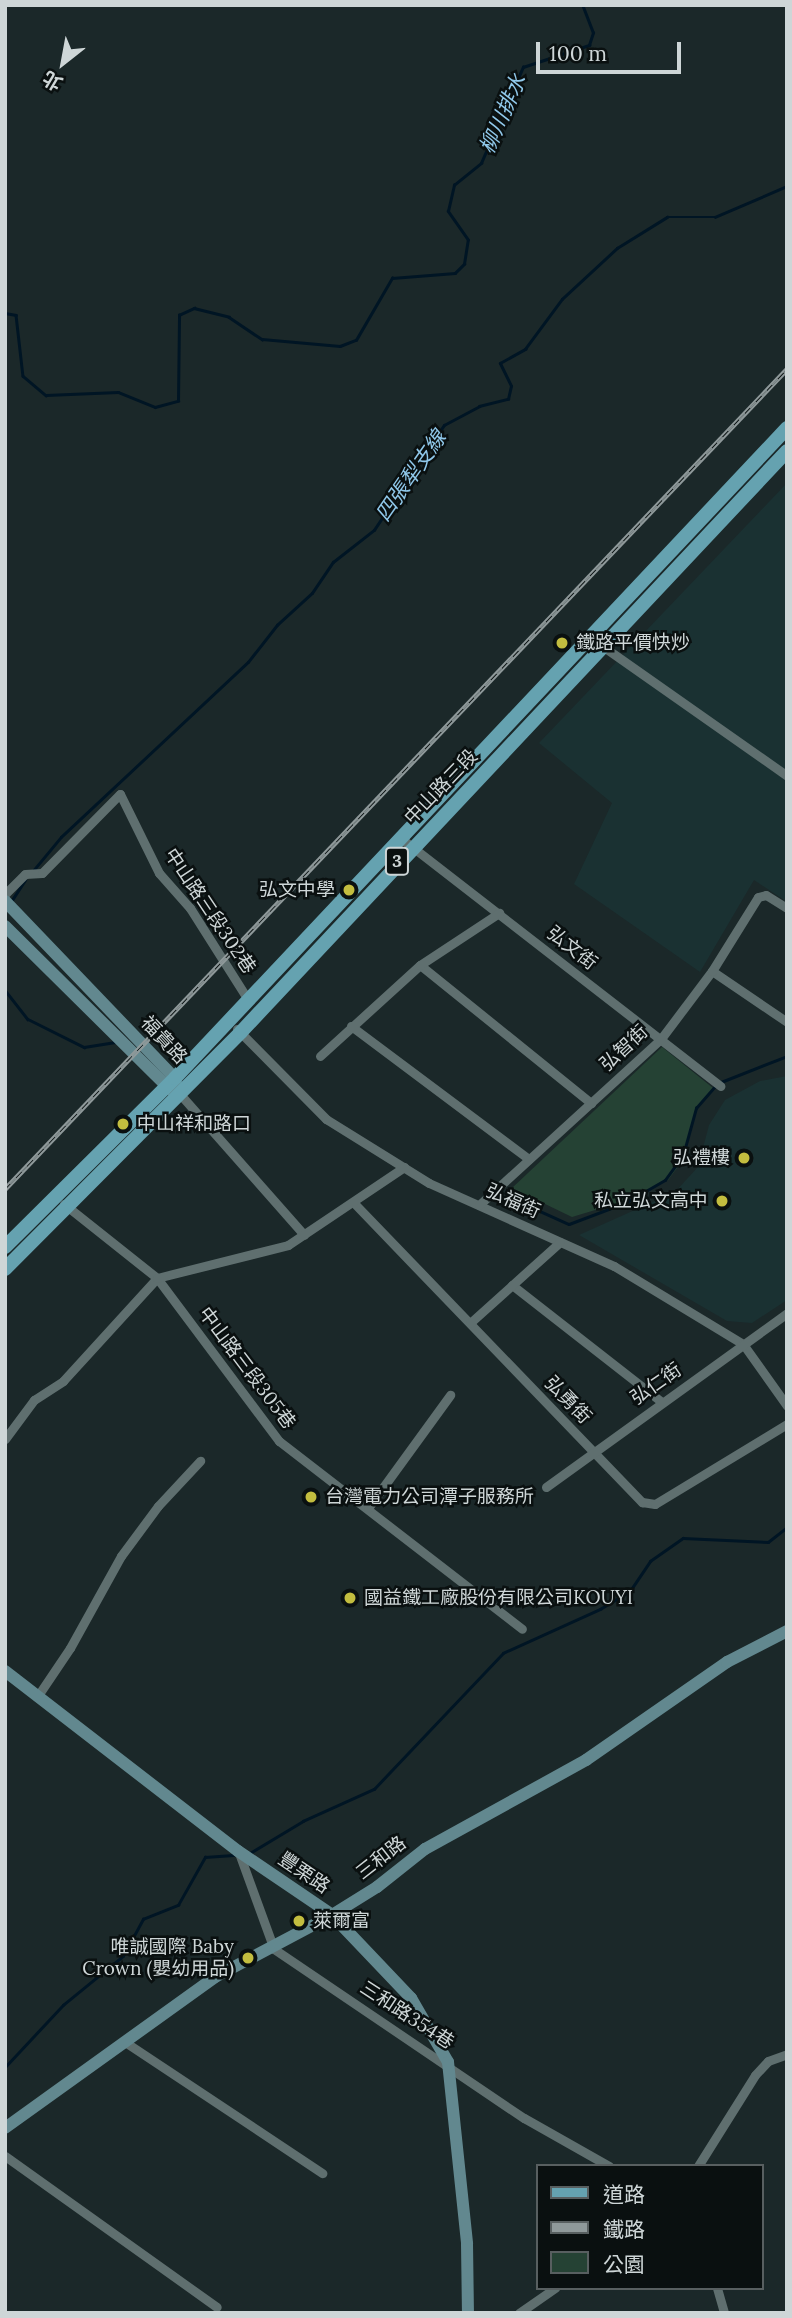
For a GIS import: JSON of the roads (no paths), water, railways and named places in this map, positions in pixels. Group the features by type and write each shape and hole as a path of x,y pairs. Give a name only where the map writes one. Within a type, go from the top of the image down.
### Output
{"main road":[{"name":"中山路三段","path":"5,1247 55,1195 173,1086 241,1032 406,843 591,638 787,428"},
{"name":"中山路三段","path":"5,1269 67,1207 247,998 604,647 787,450"}],"street":[{"path":"591,638 787,776"},
{"name":"中山路三段302巷","path":"5,894 25,874 38,873 120,794 159,873 190,908 247,998"},
{"name":"弘文街","path":"406,843 720,1086"},
{"name":"弘智街","path":"479,1205 660,1040 712,971 758,897 766,895 787,908"},
{"name":"福貴路","path":"12,908 173,1086"},
{"path":"320,1056 420,965 499,913"},
{"name":"福貴路","path":"5,926 123,1047 173,1086"},
{"path":"420,965 591,1103"},
{"path":"712,971 787,1022"},
{"name":"弘福街","path":"226,1020 326,1119 404,1167 479,1205 614,1266 743,1344 787,1406"},
{"path":"351,1026 529,1159"},
{"path":"173,1086 303,1235"},
{"path":"5,1439 34,1400 63,1381 157,1278 288,1245 404,1167"},
{"name":"中山路三段305巷","path":"55,1195 157,1278 279,1441 368,1507 522,1629"},
{"name":"弘勇街","path":"354,1202 642,1502 655,1504 787,1424"},
{"path":"470,1323 560,1242"},
{"path":"512,1285 662,1402"},
{"name":"弘仁街","path":"547,1487 593,1450 787,1313"},
{"path":"368,1507 450,1395"},
{"path":"37,1696 70,1648 121,1556 158,1506 200,1461"},
{"name":"三和路","path":"5,2127 215,1977 274,1949 377,1888 425,1849 586,1760 727,1662 787,1631"},
{"name":"豐栗路","path":"5,1671 238,1851 332,1915 411,1998 448,2062 465,2218 468,2313"},
{"path":"238,1851 274,1949"},
{"name":"三和路354巷","path":"274,1949 448,2062 524,2118 605,2164"},
{"path":"125,2042 322,2173"},
{"path":"699,2164 755,2075 768,2062 787,2054"},
{"path":"5,2156 217,2308"},
{"path":"519,2313 552,2290"},
{"path":"718,2290 724,2313"}],"waterway":[{"name":"柳川排水","path":"5,313 16,315 23,376 46,395 118,392 155,407 178,401 179,315 194,308 229,317 262,339 340,346 356,340 392,278 455,273 464,264 468,240 448,211 454,185 481,163 523,67 589,45 593,33 582,5"},
{"name":"四張犁支線","path":"32,872 61,837 248,662 277,625 312,593 333,562 374,530 444,425 479,406 508,399 511,386 500,363 525,349 562,299 617,248 667,217 715,217 787,186"},
{"name":"四張犁支線","path":"12,900 25,880"},
{"path":"5,990 28,1019 84,1047 117,1042"},
{"path":"721,1082 787,1056"},
{"path":"522,1203 569,1224 625,1203 665,1180 683,1155 696,1108 715,1086"},
{"path":"250,1853 303,1821 374,1789 503,1653 600,1609 630,1591 650,1561 683,1538 768,1542 787,1527"},
{"path":"5,2067 63,2005 123,1956 143,1919 178,1905 205,1857 233,1855"}],"railway":[{"path":"5,1189 787,369"}],"place":[{"name":"鐵路平價快炒","path":"562,643"},
{"name":"弘文中學","path":"349,890"},
{"name":"中山祥和路口","path":"123,1124"},
{"name":"弘禮樓","path":"744,1158"},
{"name":"私立弘文高中","path":"722,1201"},
{"name":"台灣電力公司潭子服務所","path":"311,1497"},
{"name":"國益鐵工廠股份有限公司KOUYI","path":"350,1598"},
{"name":"萊爾富","path":"299,1921"},
{"name":"唯誠國際 Baby Crown (嬰幼用品)","path":"248,1958"}]}
